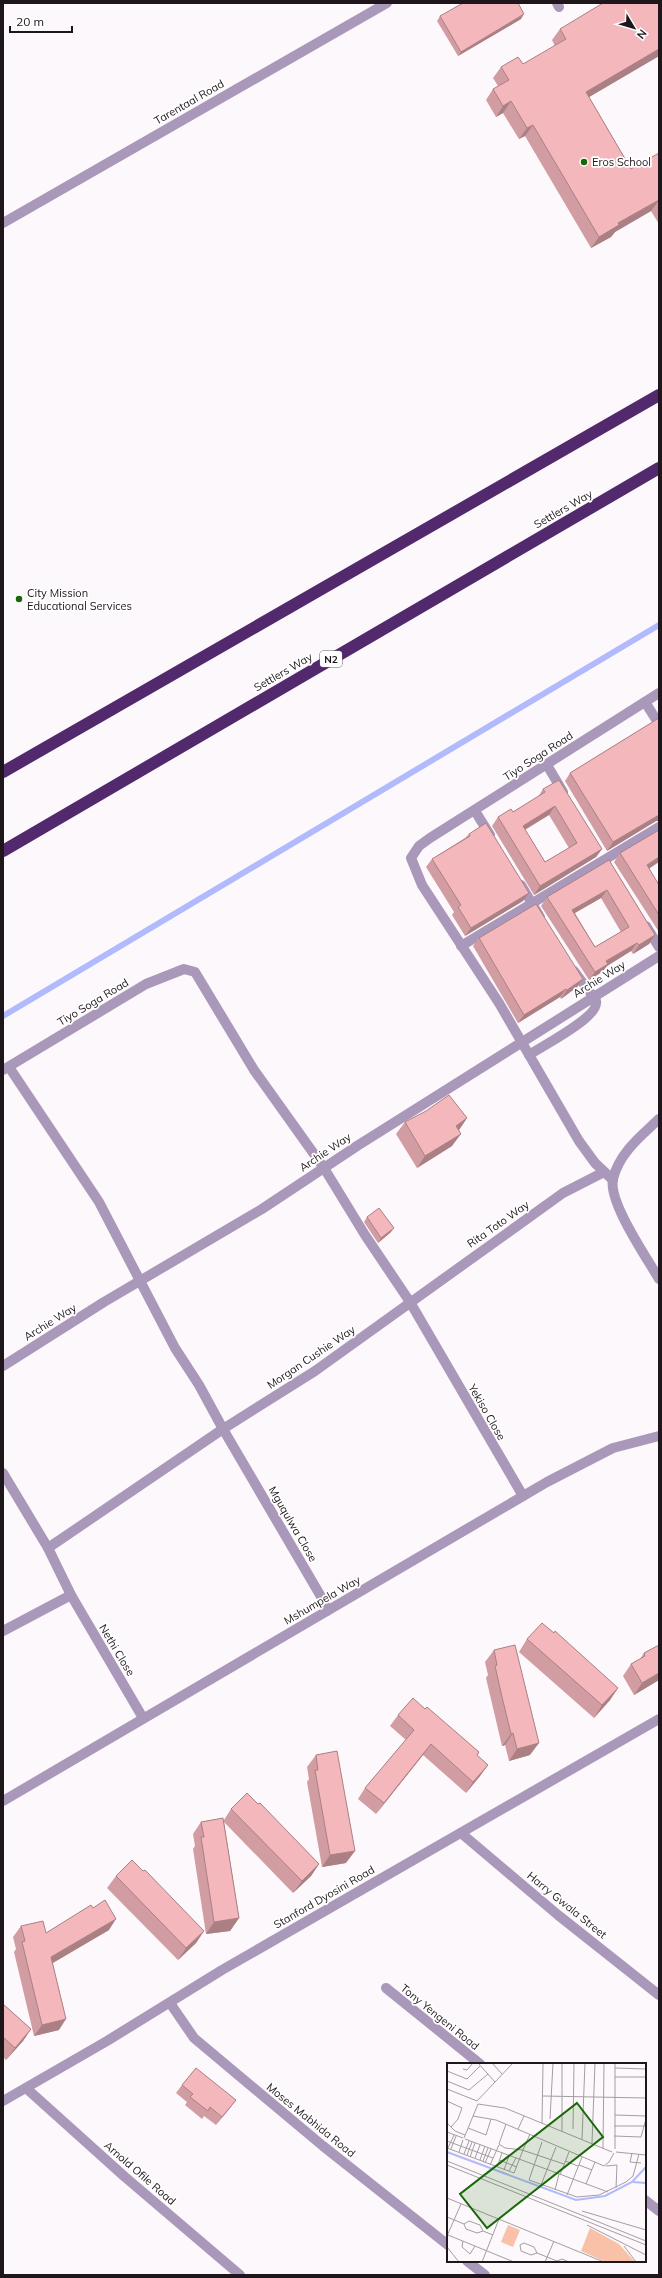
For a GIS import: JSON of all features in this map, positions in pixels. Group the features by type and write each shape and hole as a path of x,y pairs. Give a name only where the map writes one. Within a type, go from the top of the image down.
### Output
{"highway":[{"path":"3,772 659,395"},
{"name":"Settlers Way","path":"3,851 659,468"}],"street":[{"name":"Tarentaal Road","path":"3,223 387,3"},
{"name":"Tiyo Soga Road","path":"613,1180 604,1172 579,1141 499,1003 422,885 412,864 411,858 415,850 430,838 476,811 659,693"},
{"path":"645,702 659,724"},
{"path":"547,765 568,799"},
{"path":"476,811 495,843"},
{"path":"461,946 659,827"},
{"path":"516,876 547,927"},
{"path":"642,920 659,947"},
{"name":"Archie Way","path":"3,1366 140,1280 262,1209 324,1168 659,956"},
{"path":"529,1055 589,1016 596,1006 595,997 586,990 570,964"},
{"name":"Tiyo Soga Road","path":"6,1068 146,984 184,969 192,971 198,976"},
{"name":"Yekiso Close","path":"198,976 254,1070 324,1168 364,1235 410,1302 523,1496"},
{"name":"Mguqulwa Close","path":"6,1068 90,1186 175,1348 199,1385 323,1600 327,1611"},
{"path":"659,1119 631,1145 619,1163 613,1180 618,1206 659,1279"},
{"name":"Rita Toto Way","path":"410,1302 563,1193 604,1172"},
{"name":"Morgan Cushie Way","path":"48,1548 223,1429 316,1371 410,1302"},
{"name":"Mshumpela Way","path":"3,1800 523,1496 613,1448 659,1436"},
{"name":"Nethi Close","path":"3,1473 48,1548 70,1595 143,1718"},
{"path":"3,1631 70,1595"},
{"name":"Stanford Dyosini Road","path":"3,2101 170,2003 222,1970 659,1719"},
{"name":"Harry Gwala Street","path":"461,1833 558,1915 659,1995"},
{"name":"Tony Yengeni Road","path":"386,1988 479,2063"},
{"name":"Moses Mabhida Road","path":"170,2003 194,2038 324,2146 447,2244"},
{"name":"Arnold Ofile Road","path":"26,2088 125,2177 240,2275"},
{"path":"646,2201 659,2211"},
{"path":"468,2262 484,2275"}],"building":[{"path":"463,3 518,3 524,14 461,52 440,16"},
{"path":"603,3 659,3 659,49 586,92 631,169 659,153 659,200 618,223 619,225 599,237 533,125 527,128 511,101 503,106 493,89 509,80 501,67 518,57 523,64 566,39 560,29"},
{"path":"659,718 659,815 613,842 570,773"},
{"path":"559,780 602,849 540,886 498,817 511,809 513,812 545,792 543,789","holes":["555,806 577,843 545,862 523,826"]},
{"path":"486,823 529,893 471,928 458,907 461,905 432,859 470,836 469,834"},
{"path":"659,830 659,857 647,865 659,885 659,915 620,853"},
{"path":"609,860 655,935 639,945 637,943 606,961 608,964 595,972 547,897","holes":["607,890 629,927 595,947 572,910"]},
{"path":"536,904 583,979 524,1015 479,938"},
{"path":"449,1095 467,1118 456,1126 461,1134 425,1156 405,1122 426,1111"},
{"path":"379,1208 394,1228 381,1238 367,1217"},
{"path":"542,1623 554,1633 555,1631 618,1688 602,1705 527,1639"},
{"path":"515,1645 539,1743 517,1749 513,1733 511,1734 502,1697 495,1666 497,1665 494,1650"},
{"path":"659,1645 659,1673 642,1683 631,1664 645,1656 644,1653"},
{"path":"413,1698 425,1709 427,1707 479,1752 477,1755 488,1765 473,1782 431,1744 384,1803 365,1788 414,1730 398,1715"},
{"path":"337,1751 355,1851 330,1855 315,1770 318,1770 316,1755"},
{"path":"247,1793 258,1804 260,1803 319,1864 302,1881 231,1809"},
{"path":"223,1818 239,1918 214,1922 201,1837 204,1837 201,1822"},
{"path":"132,1860 143,1871 145,1870 204,1931 186,1948 116,1876"},
{"path":"105,1900 116,1919 51,1957 66,2019 42,2025 22,1942 25,1941 21,1926 43,1921 46,1933 91,1905 93,1908"},
{"path":"3,2004 31,2029 15,2048 3,2037"},
{"path":"196,2068 236,2100 222,2117 210,2107 208,2111 190,2097 193,2094 182,2085"}],"waterway":[{"path":"3,1016 659,625"}],"place":[{"name":"Eros School","path":"584,162"},
{"name":"City Mission Educational Services","path":"19,599"}]}
